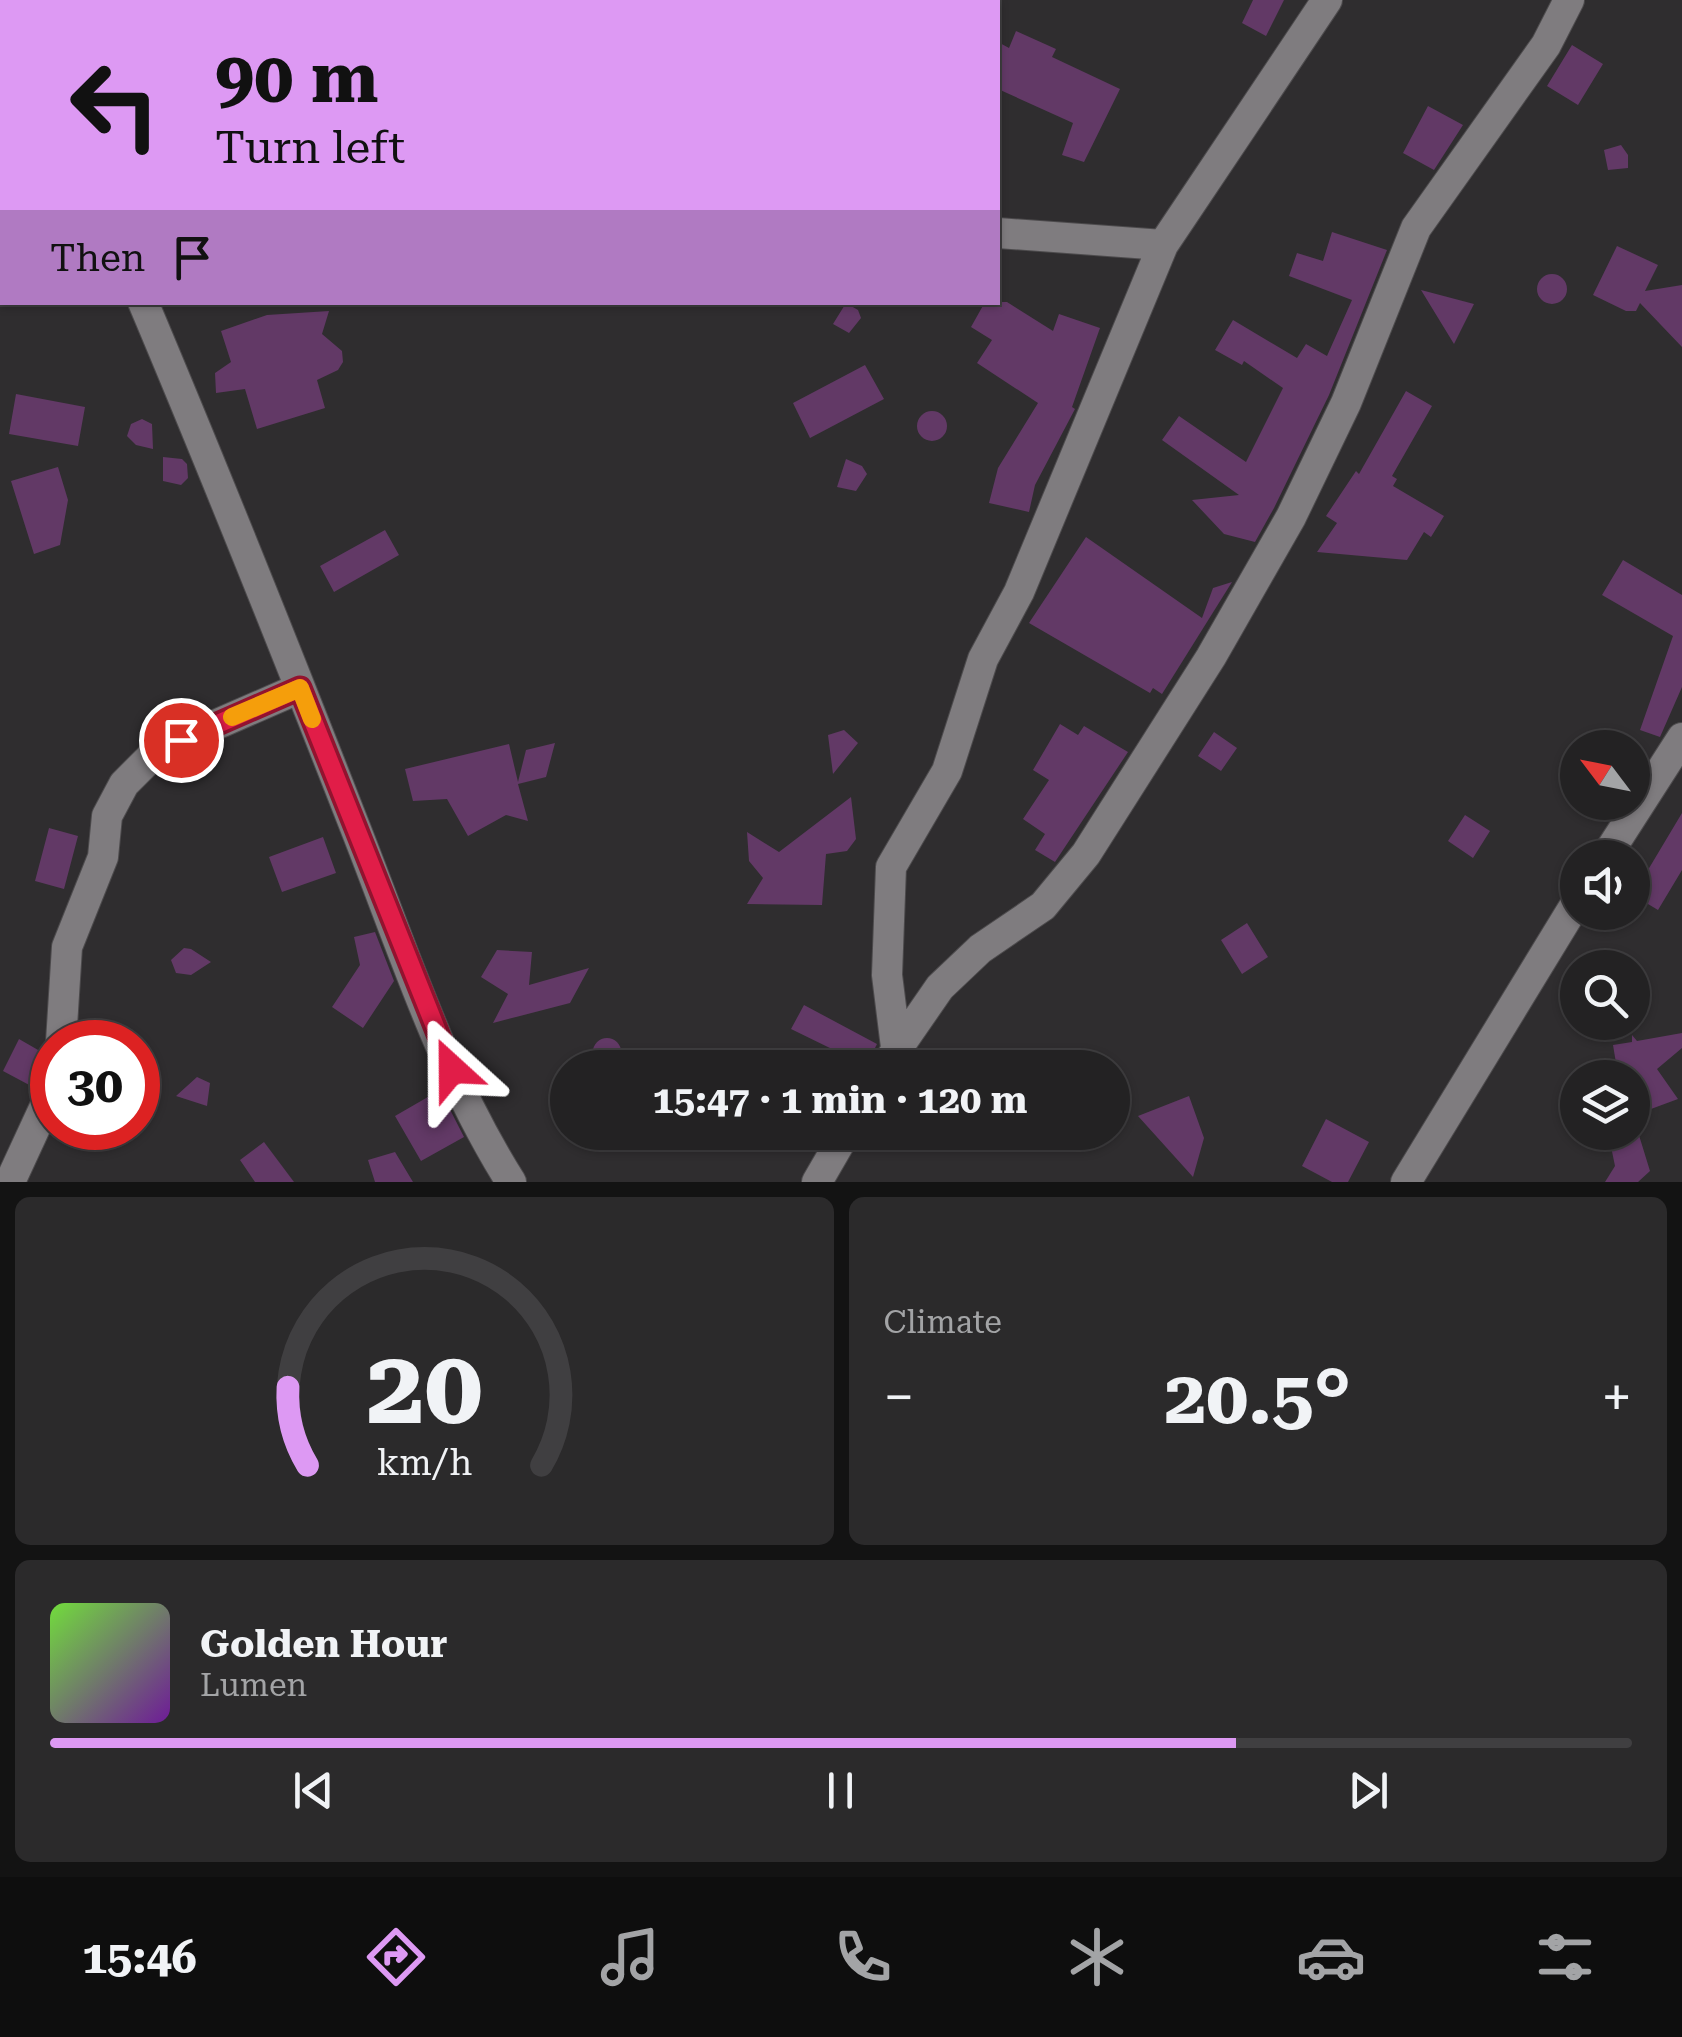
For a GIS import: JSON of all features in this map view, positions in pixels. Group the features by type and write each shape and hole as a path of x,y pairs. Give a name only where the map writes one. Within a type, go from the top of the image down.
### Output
{"street":[{"path":"890,1050 887,976 891,866 947,771 982,659 1019,592 1163,245 1328,0"},
{"path":"895,1050 940,987 980,949 1043,906 1086,854 1211,657 1292,517 1346,403 1416,228 1546,45 1568,0"},
{"path":"1000,233 1163,245"},
{"path":"144,305 424,1005 480,1134 511,1182"},
{"path":"63,1020 68,947 103,856 107,816 124,784 158,750 300,688"},
{"path":"1617,840 1682,738"},
{"path":"1406,1182 1560,930"},
{"path":"10,1182 30,1139"},
{"path":"817,1182 836,1150"}],"building":[{"path":"1253,0 1284,0 1266,36 1242,23"},
{"path":"1016,31 1056,49 1052,57 1120,89 1084,162 1062,155 1073,123 1000,90 1000,43 1009,48"},
{"path":"1572,45 1603,64 1578,105 1547,86"},
{"path":"1428,106 1463,125 1434,170 1403,153"},
{"path":"1621,145 1628,155 1628,168 1608,170 1604,150"},
{"path":"1332,232 1387,250 1329,395 1255,542 1224,534 1192,500 1239,495 1162,440 1179,416 1246,462 1283,388 1244,361 1242,365 1215,350 1233,320 1297,358 1306,344 1327,356 1352,300 1289,276 1297,253 1323,261"},
{"path":"1617,246 1658,265 1645,291 1682,285 1682,347 1640,303 1636,311 1626,311 1593,295"},
{"path":"1552,274 1563,278 1567,289 1563,300 1552,304 1541,300 1537,289 1541,278"},
{"path":"1421,290 1474,304 1454,344"},
{"path":"1007,302 1053,331 1059,314 1100,328 1072,407 1075,409 1035,485 1029,512 989,503 998,468 1038,403 977,363 992,340 971,327 983,305"},
{"path":"845,305 858,310 861,318 849,333 833,324"},
{"path":"329,311 322,334 342,351 343,362 338,370 317,380 325,408 257,429 245,389 216,393 215,373 231,362 221,331 267,315"},
{"path":"865,365 884,399 810,438 793,403"},
{"path":"1406,391 1432,406 1392,476 1397,479 1393,486 1444,516 1431,537 1424,532 1407,560 1317,552 1337,523 1326,516 1356,471 1359,474"},
{"path":"16,394 85,407 78,446 9,434"},
{"path":"932,411 943,415 947,426 943,437 932,441 921,437 917,426 921,415"},
{"path":"142,419 152,424 153,449 136,445 127,436 131,424"},
{"path":"163,457 182,459 187,464 188,478 181,485 163,481"},
{"path":"846,459 862,466 867,474 856,491 837,487"},
{"path":"58,467 68,500 60,545 34,554 11,481"},
{"path":"385,530 399,555 334,592 320,566"},
{"path":"1086,537 1202,618 1213,588 1232,582 1162,694 1153,688 1150,693 1029,623"},
{"path":"1623,560 1682,595 1682,687 1660,737 1650,730 1640,730 1673,636 1602,595"},
{"path":"1060,724 1078,735 1084,726 1128,752 1055,862 1035,850 1045,834 1023,819 1049,780 1033,770"},
{"path":"844,730 858,743 833,774 828,735"},
{"path":"1214,732 1237,748 1221,771 1198,756"},
{"path":"555,743 546,777 518,784 528,821 506,815 468,836 447,799 413,801 405,769 509,744 518,782 526,750"},
{"path":"851,797 856,839 847,851 826,854 822,905 747,904 763,878 749,861 747,832 779,852"},
{"path":"1682,813 1682,870 1658,910 1650,905 1650,867"},
{"path":"1465,815 1490,831 1473,858 1448,841"},
{"path":"49,828 78,836 64,889 35,881"},
{"path":"323,837 336,873 282,892 269,857"},
{"path":"1247,923 1268,957 1242,974 1221,940"},
{"path":"375,932 394,981 363,1028 332,1007 360,965 354,937"},
{"path":"184,948 211,962 191,975 176,973 171,960"},
{"path":"497,950 532,952 529,985 589,968 570,1003 493,1023 508,994 481,977"},
{"path":"804,1005 877,1044 874,1050 834,1050 791,1029"},
{"path":"1682,1033 1682,1048 1657,1069 1678,1099 1650,1109 1650,1060 1616,1060 1613,1045"},
{"path":"607,1038 621,1050 593,1050 597,1042"},
{"path":"19,1039 30,1045 30,1085 3,1071"},
{"path":"197,1077 210,1083 207,1106 176,1096"},
{"path":"440,1090 464,1137 421,1161 395,1116"},
{"path":"1189,1096 1204,1138 1193,1177 1138,1116"},
{"path":"1326,1119 1369,1142 1348,1182 1332,1182 1302,1166"},
{"path":"264,1142 294,1182 255,1182 240,1160"},
{"path":"1612,1150 1644,1150 1650,1171 1638,1182 1605,1182 1615,1166"},
{"path":"395,1152 413,1182 375,1182 368,1160"}],"slow traffic":[{"path":"232,717 300,688 312,719"}],"route":[{"path":"181,740 300,688 452,1069"}]}
